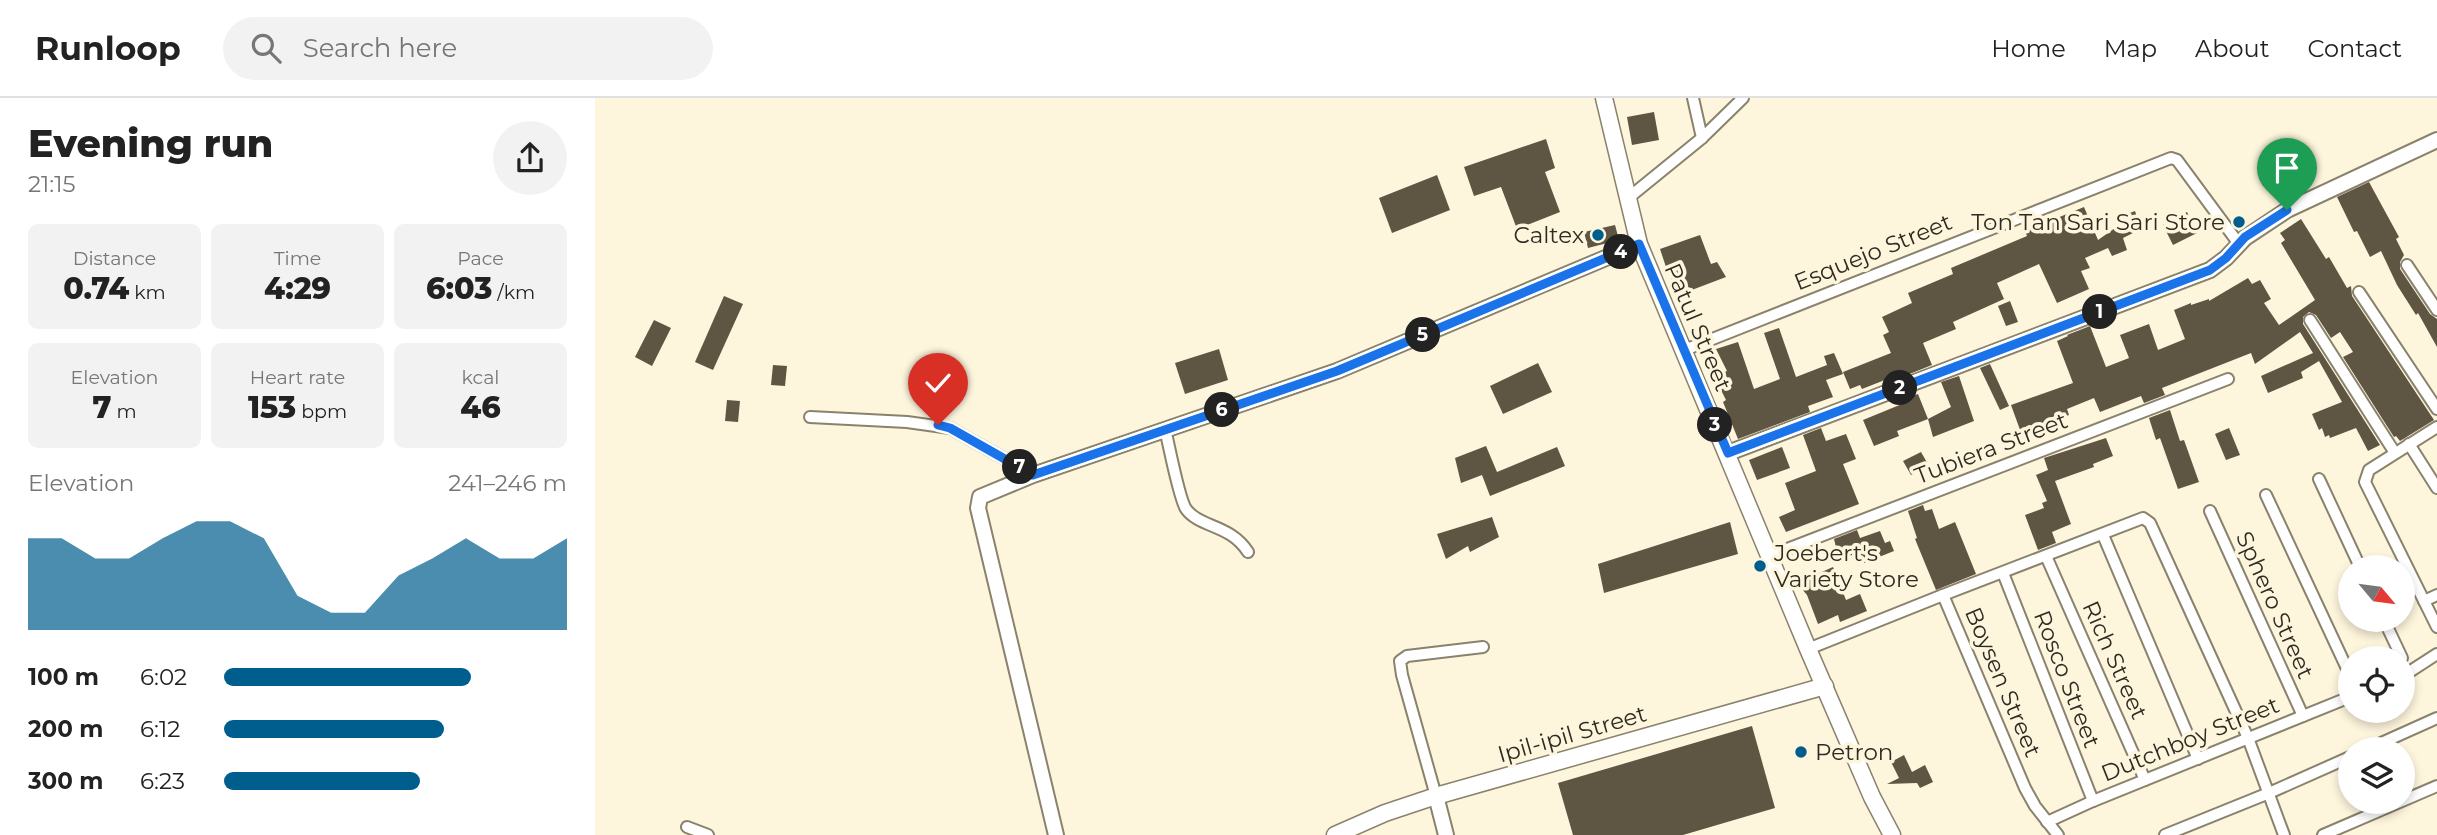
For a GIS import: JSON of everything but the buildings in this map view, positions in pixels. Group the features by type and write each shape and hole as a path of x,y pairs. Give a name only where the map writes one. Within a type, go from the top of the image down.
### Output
{"main road":[{"name":"Patul Street","path":"1604,98 1639,244 1808,649 1872,797 1892,835"},
{"name":"Ipil-ipil Street","path":"1335,835 1385,813 1436,796 1825,686"}],"street":[{"path":"1693,98 1702,138"},
{"path":"1627,199 1702,138 1743,98"},
{"path":"1728,453 2210,270 2226,258 2245,237 2287,210 2437,140"},
{"name":"Esquejo Street","path":"1682,351 2171,158 2177,160 2239,244"},
{"path":"1056,835 978,508 980,496 1033,475 1337,371 1639,244"},
{"path":"2407,265 2437,310"},
{"path":"2359,292 2437,409"},
{"path":"2310,320 2395,453"},
{"name":"Tubiera Street","path":"1769,556 2228,379"},
{"path":"810,417 950,428 1033,475"},
{"path":"2437,427 2369,470 2365,482 2437,627"},
{"path":"1165,429 1185,507 1195,516 1233,534 1241,540 1248,552"},
{"path":"2409,444 2437,488"},
{"path":"2319,479 2354,555"},
{"path":"2266,495 2338,649"},
{"name":"Sphero Street","path":"2210,511 2303,716"},
{"path":"1943,595 2143,518 2157,534 2248,738 2284,835"},
{"path":"2103,535 2198,759"},
{"name":"Rich Street","path":"2046,556 2145,780"},
{"name":"Rosco Street","path":"2003,573 2093,801"},
{"name":"Boysen Street","path":"1808,649 1943,595 2025,788 2035,807 2058,835"},
{"path":"2424,601 2437,595"},
{"path":"1446,835 1400,660 1407,656 1483,647"},
{"path":"2415,669 2437,654"},
{"name":"Dutchboy Street","path":"2047,822 2338,702"},
{"path":"2395,737 2437,718"},
{"path":"2165,835 2338,762"},
{"path":"2323,835 2437,786"},
{"path":"2356,823 2361,835"},
{"path":"687,827 708,835"}],"place":[{"name":"Ton Tan Sari Sari Store","path":"2239,222"},
{"name":"Caltex","path":"1598,235"},
{"name":"Joebert's Variety Store","path":"1760,566"},
{"name":"Petron","path":"1801,752"}],"route":[{"path":"938,425 950,428 1033,475 1337,371 1639,244 1682,351 1728,453 2210,270 2226,258 2245,237 2287,210"}]}
